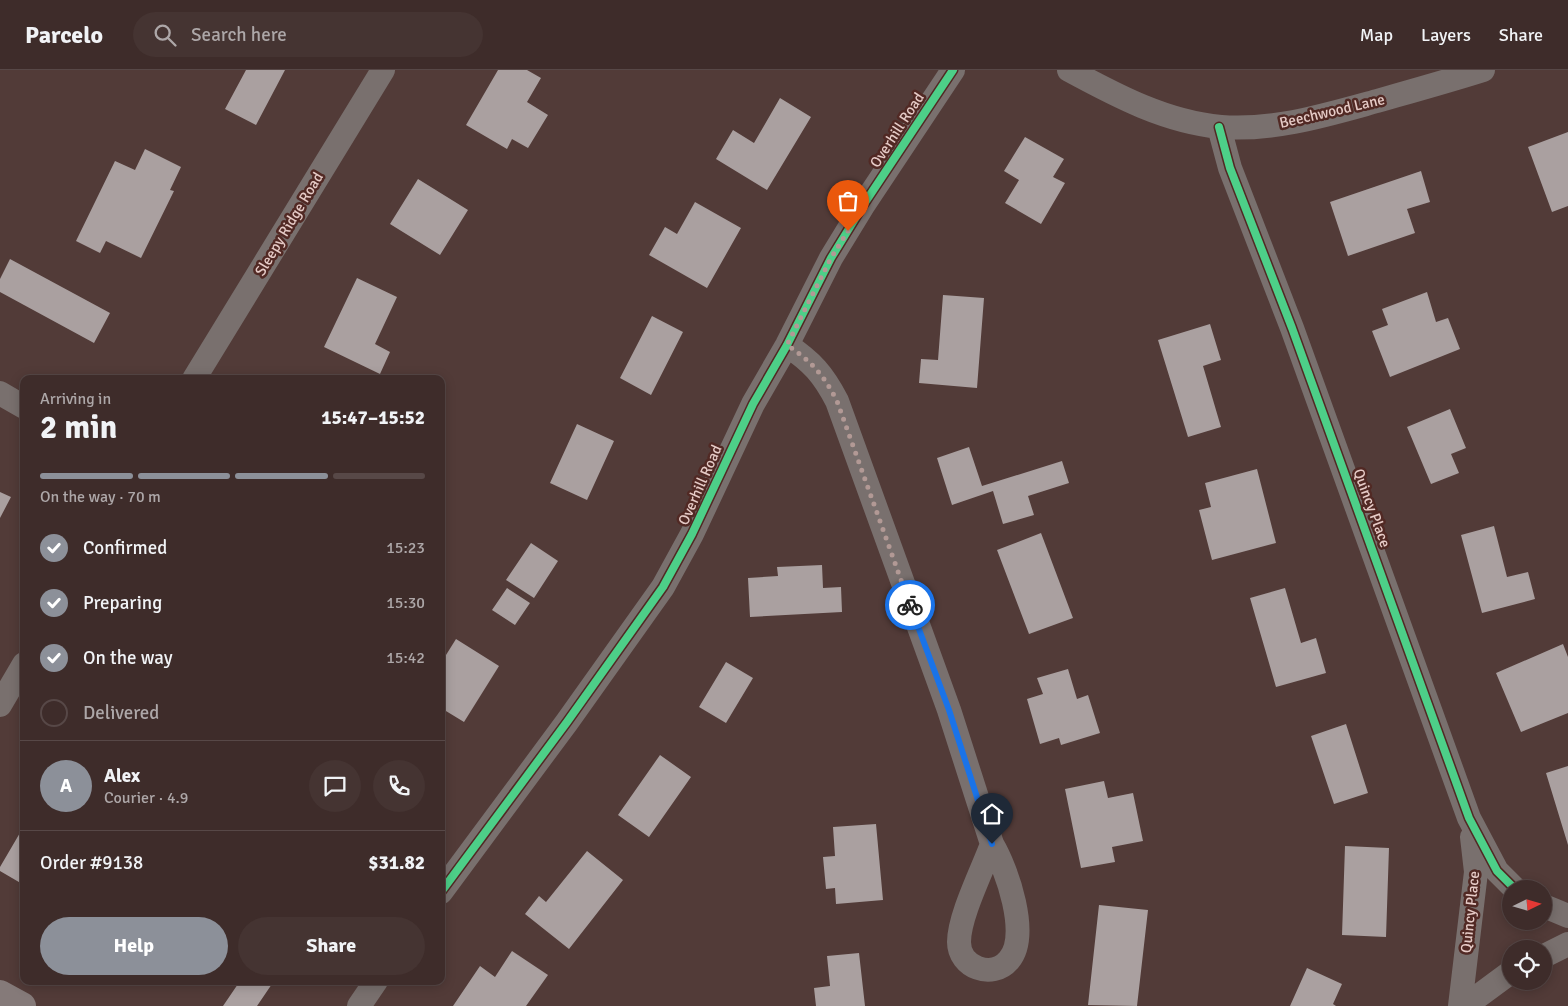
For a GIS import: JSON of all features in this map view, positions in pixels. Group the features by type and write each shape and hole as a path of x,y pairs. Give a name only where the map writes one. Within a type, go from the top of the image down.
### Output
{"main road":[{"path":"0,994 22,1006"}],"street":[{"name":"Sleepy Ridge Road","path":"196,375 383,70"},
{"name":"Overhill Road","path":"445,887 567,722 663,587 692,534 753,404 787,345 831,258 859,212 953,70"},
{"name":"Beechwood Lane","path":"1069,70 1138,106 1184,121 1219,127 1243,128 1280,124 1321,116 1482,70"},
{"name":"Quincy Place","path":"1219,127 1230,168 1295,338 1468,818 1475,851 1476,872 1460,1006"},
{"path":"787,345 809,360 826,379 837,401 949,710 992,844"},
{"path":"0,393 20,405"},
{"path":"0,705 20,671"},
{"name":"Quincy Place","path":"1468,818 1497,871 1506,880"},
{"path":"1552,909 1568,916"},
{"path":"1552,952 1568,944"},
{"path":"1465,1006 1502,979"},
{"path":"358,1006 373,985"}],"building":[{"path":"246,70 285,70 256,125 225,109"},
{"path":"498,70 527,70 541,78 527,102 548,115 528,148 512,139 507,149 466,125"},
{"path":"780,98 811,117 767,190 716,159 733,130 754,143"},
{"path":"1568,132 1568,206 1552,212 1528,147"},
{"path":"1025,137 1064,159 1053,177 1065,183 1041,224 1005,203 1019,180 1004,171"},
{"path":"145,149 181,167 170,190 174,191 141,258 106,241 100,253 76,241 115,161 135,170"},
{"path":"1421,171 1430,202 1407,209 1415,233 1348,256 1330,202"},
{"path":"418,179 468,210 440,255 390,224"},
{"path":"695,202 741,228 707,288 649,255 665,227 677,234"},
{"path":"10,259 110,313 94,343 0,292 0,279"},
{"path":"357,278 397,297 375,344 390,352 380,374 324,347"},
{"path":"1427,292 1436,322 1448,318 1460,349 1390,377 1372,331 1388,325 1382,309"},
{"path":"943,295 984,298 977,388 919,383 921,359 938,360"},
{"path":"652,316 683,332 651,395 620,378"},
{"path":"1210,324 1221,360 1203,366 1221,427 1188,437 1158,340"},
{"path":"1450,409 1466,448 1451,454 1459,473 1431,484 1407,427"},
{"path":"577,424 614,441 587,500 550,483"},
{"path":"969,447 982,486 1062,461 1069,483 1028,496 1034,515 1003,524 993,491 952,505 937,458"},
{"path":"1257,469 1276,543 1212,560 1199,510 1211,507 1205,483"},
{"path":"0,492 11,497 0,518"},
{"path":"1494,526 1507,577 1528,572 1535,599 1482,613 1461,535"},
{"path":"1041,533 1073,618 1029,634 997,550"},
{"path":"531,543 558,561 534,598 506,580"},
{"path":"822,565 823,588 841,587 842,612 750,617 748,578 778,576 777,567"},
{"path":"507,588 530,603 515,625 492,610"},
{"path":"1285,588 1301,643 1316,638 1326,673 1276,687 1250,598"},
{"path":"456,639 499,666 464,722 445,710 445,657"},
{"path":"1563,644 1568,657 1568,713 1521,732 1496,673"},
{"path":"726,662 753,678 726,723 699,707"},
{"path":"1068,669 1077,699 1088,695 1100,733 1061,745 1059,738 1040,744 1027,699 1043,694 1037,678"},
{"path":"1346,724 1368,793 1334,804 1311,736"},
{"path":"660,755 691,777 649,837 618,815"},
{"path":"1568,766 1568,845 1546,773"},
{"path":"1104,781 1108,798 1133,793 1143,841 1112,847 1115,862 1081,868 1065,789"},
{"path":"876,824 883,900 836,904 835,888 826,889 823,857 835,856 833,827"},
{"path":"20,833 20,883 0,871 0,867"},
{"path":"1345,846 1389,848 1386,937 1342,935"},
{"path":"587,851 623,880 569,949 525,914 539,896 546,902"},
{"path":"1099,905 1148,910 1137,1006 1088,1005"},
{"path":"512,951 548,975 526,1006 453,1006 480,966 495,977"},
{"path":"859,953 865,1006 816,1006 814,988 830,986 827,956"},
{"path":"1307,968 1342,984 1333,1004 1336,1006 1290,1006"},
{"path":"237,985 271,985 257,1006 223,1006"}],"cycle path":[{"path":"445,887 567,722 663,587 692,534 753,404 787,345 831,258 864,204 953,70"},
{"path":"1219,127 1230,168 1292,328 1469,818 1497,871 1506,880"}],"way so far":[{"path":"848,231 831,258 787,345 809,360 826,379 837,401 910,605"}],"route":[{"path":"910,605 949,710 992,844"}]}
